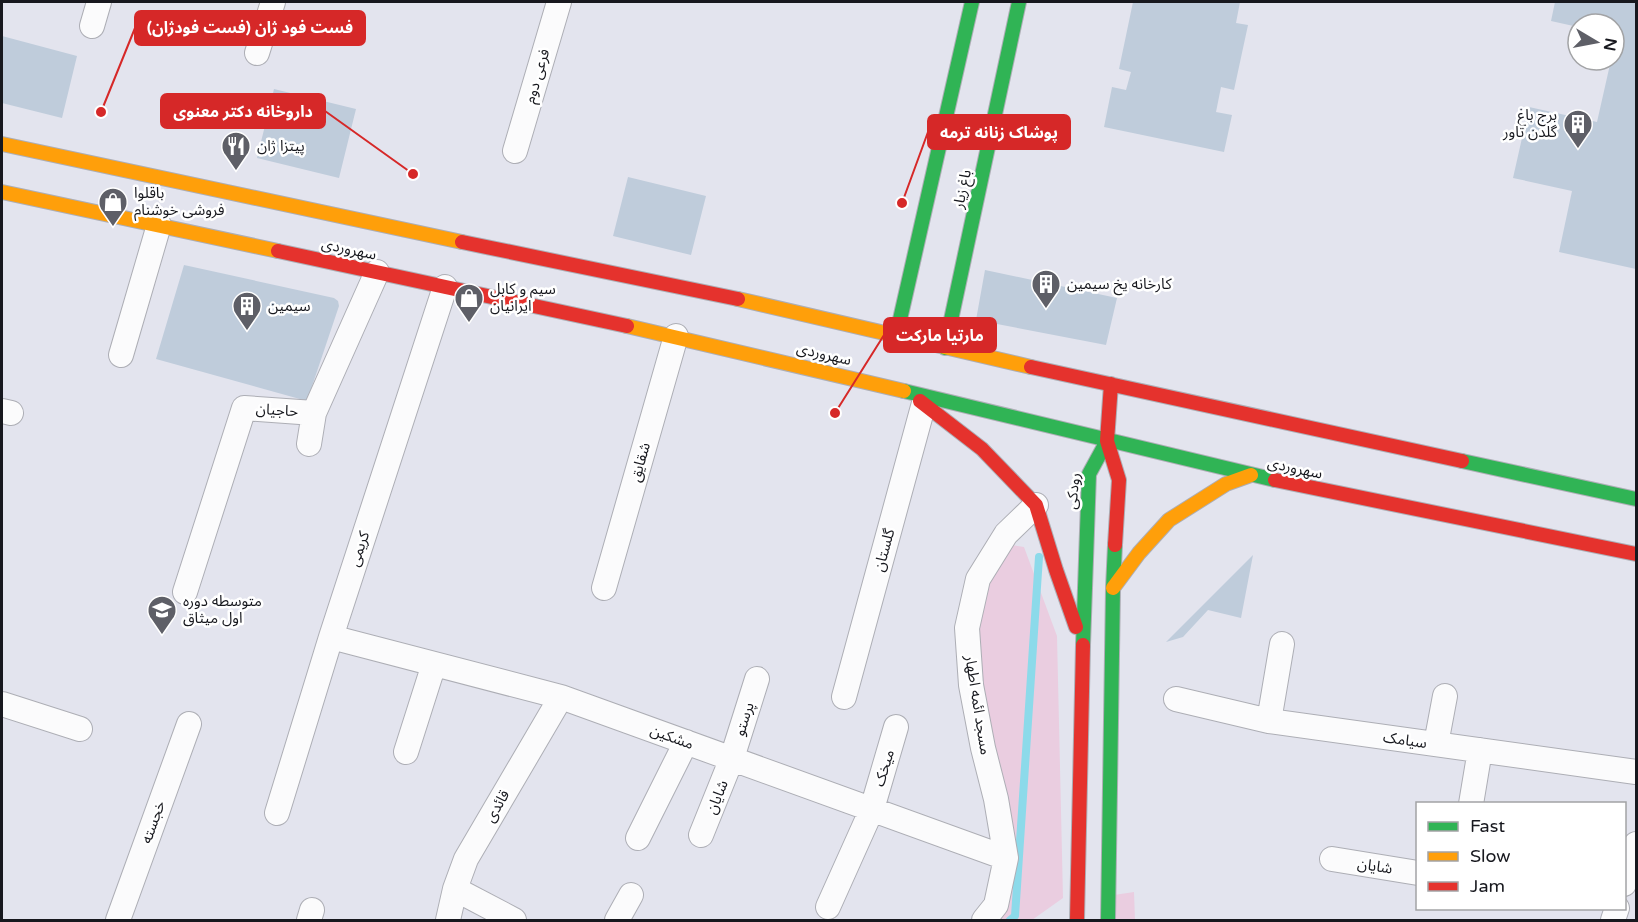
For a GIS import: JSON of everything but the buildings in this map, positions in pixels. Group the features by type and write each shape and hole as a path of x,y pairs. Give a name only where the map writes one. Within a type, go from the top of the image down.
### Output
{"main road":[{"name":"باغ زیار","path":"896,337 972,2"},
{"name":"باغ زیار","path":"945,348 1019,2"},
{"name":"سهروردی","path":"2,144 169,186 750,302 945,348 1636,500"},
{"name":"سهروردی","path":"3,198 160,220 377,272 676,336 1251,475 1636,554"},
{"path":"1108,914 1113,588 1119,480 1107,441 1111,384"},
{"path":"895,388 924,403 982,449 1036,505 1083,646"},
{"name":"رودکی","path":"1071,919 1089,474 1107,441"},
{"path":"1113,588 1139,553 1169,520 1226,484 1251,475"}],"street":[{"path":"92,26 99,2"},
{"path":"257,53 273,2"},
{"name":"فرعی دوم","path":"515,151 559,2"},
{"path":"121,355 160,220"},
{"name":"حاجیان","path":"184,592 244,408 314,413 377,272"},
{"name":"کریمی","path":"277,813 331,638 445,287"},
{"name":"شقایق","path":"604,588 676,336"},
{"name":"گلستان","path":"844,697 924,403"},
{"path":"309,444 314,413"},
{"name":"مسجد ائمه اطهار","path":"984,921 996,905 1006,858 996,799 971,686 967,628 978,579 1006,534 1036,505"},
{"name":"مشکین","path":"331,638 561,697 1006,858"},
{"path":"1269,721 1282,644"},
{"path":"406,752 434,664"},
{"name":"پرستو","path":"732,759 757,680"},
{"path":"1436,744 1444,696"},
{"name":"قائدی","path":"448,921 455,890 466,859 561,697"},
{"name":"سیامک","path":"1176,699 1269,721 1636,772"},
{"path":"2,704 80,729"},
{"name":"خجسته","path":"118,921 189,724"},
{"name":"میخک","path":"872,809 896,727"},
{"path":"638,838 686,742"},
{"path":"1471,802 1480,750"},
{"name":"شایان","path":"701,836 732,759"},
{"path":"828,907 872,809"},
{"path":"1626,877 1636,844"},
{"name":"شایان","path":"1332,859 1416,873"},
{"path":"455,890 514,921"},
{"path":"617,921 631,895"},
{"path":"1071,919 1108,914"}],"shaded area":[{"path":"1005,544 1024,547 1057,636 1063,898 1032,920 987,920 998,908 971,629"},
{"path":"1134,892 1135,920 1115,920 1114,895"}],"waterway":[{"path":"1010,920 1015,916 1039,557"}],"traffic: fast":[{"path":"896,337 972,2"},
{"path":"945,348 1019,2"},
{"path":"904,391 1275,480"},
{"path":"1083,645 1089,474 1107,441"},
{"path":"1462,461 1636,499"},
{"path":"1108,920 1115,545"}],"traffic: slow":[{"path":"2,144 462,242"},
{"path":"2,192 278,251"},
{"path":"738,299 1031,367"},
{"path":"627,326 904,391"},
{"path":"1113,588 1139,553 1169,520 1226,484 1251,475"}],"traffic: jam":[{"path":"462,242 738,299"},
{"path":"278,251 627,326"},
{"path":"1031,367 1462,461"},
{"path":"1111,384 1107,441 1119,480 1115,545"},
{"path":"920,401 982,449 1036,505 1076,627"},
{"path":"1275,480 1636,554"},
{"path":"1077,920 1083,645"}],"place":[{"name":"فست فود ژان (فست فودژان)","path":"101,112"},
{"name":"برج باغ گلدن تاور","path":"1578,150"},
{"name":"پیتزا ژان","path":"236,172"},
{"name":"داروخانه دکتر معنوی","path":"413,174"},
{"name":"پوشاک زنانه ترمه","path":"902,203"},
{"name":"باقلوا فروشی خوشنام","path":"113,228"},
{"name":"کارخانه یخ سیمین","path":"1046,310"},
{"name":"سیم و کابل ایرانیان","path":"469,324"},
{"name":"سیمین","path":"247,332"},
{"name":"مارتیا مارکت","path":"835,413"},
{"name":"متوسطه دوره اول میثاق","path":"162,636"}]}
